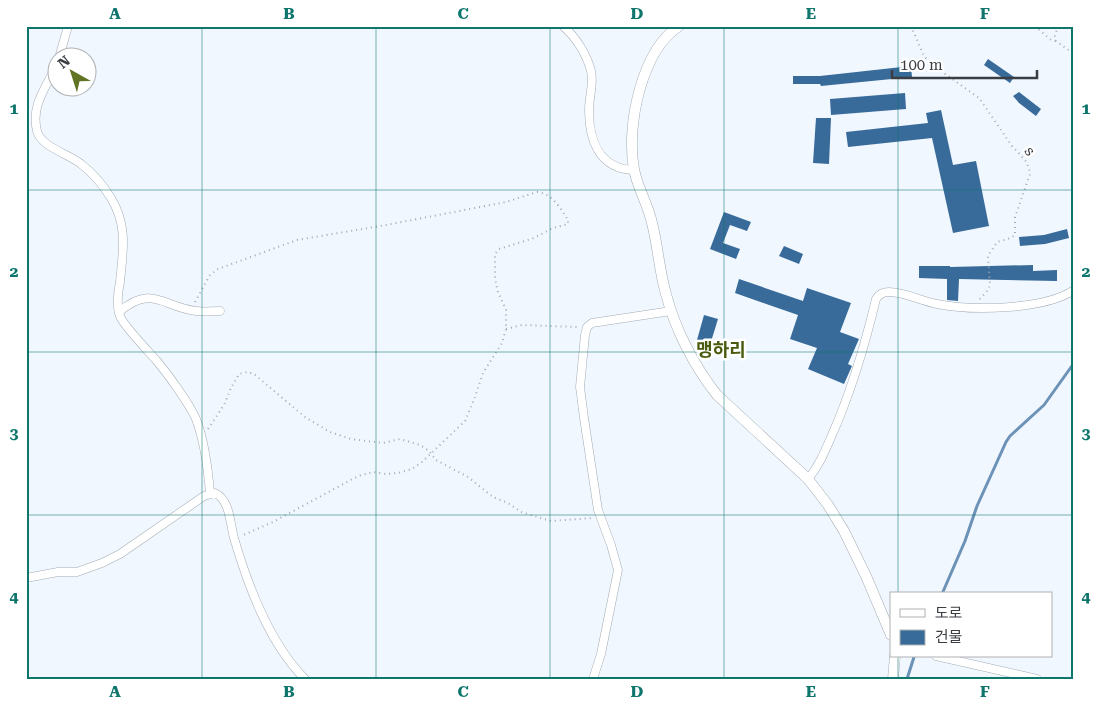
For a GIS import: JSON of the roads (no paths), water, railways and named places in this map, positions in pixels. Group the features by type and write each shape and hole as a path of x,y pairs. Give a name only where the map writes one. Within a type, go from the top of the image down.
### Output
{"street":[{"path":"61,48 68,26"},
{"path":"562,26 576,40 591,72 590,126 597,150 601,157 614,165 626,170 634,170"},
{"path":"679,26 664,38 651,60 638,96 632,135 634,170 652,222 661,273 671,311 697,365 718,395 808,479 828,505 844,531 890,633"},
{"path":"48,80 36,106 35,123 37,134 46,143 81,163 97,178 106,189 118,211 121,219 123,239 119,312 123,321 164,369 195,418 207,468 210,493"},
{"path":"808,479 818,468 839,420 859,363 878,295 890,292 937,304 979,308 1052,300 1074,290"},
{"path":"119,312 124,307 147,297 197,312 220,311"},
{"path":"594,679 618,570 611,545 600,518 580,387 587,327 592,323 671,311"},
{"path":"210,493 220,496 224,500 240,558 269,629 283,653 305,679"},
{"path":"26,578 58,572 77,572 102,563 120,554 210,493"},
{"path":"893,679 895,658"},
{"path":"945,658 1037,679"}],"waterway":[{"path":"943,592 965,541 977,506 1006,442 1010,436 1044,405 1074,363"},
{"path":"907,679 914,658"}],"district":[{"name":"맹하리","path":"721,349"}]}
